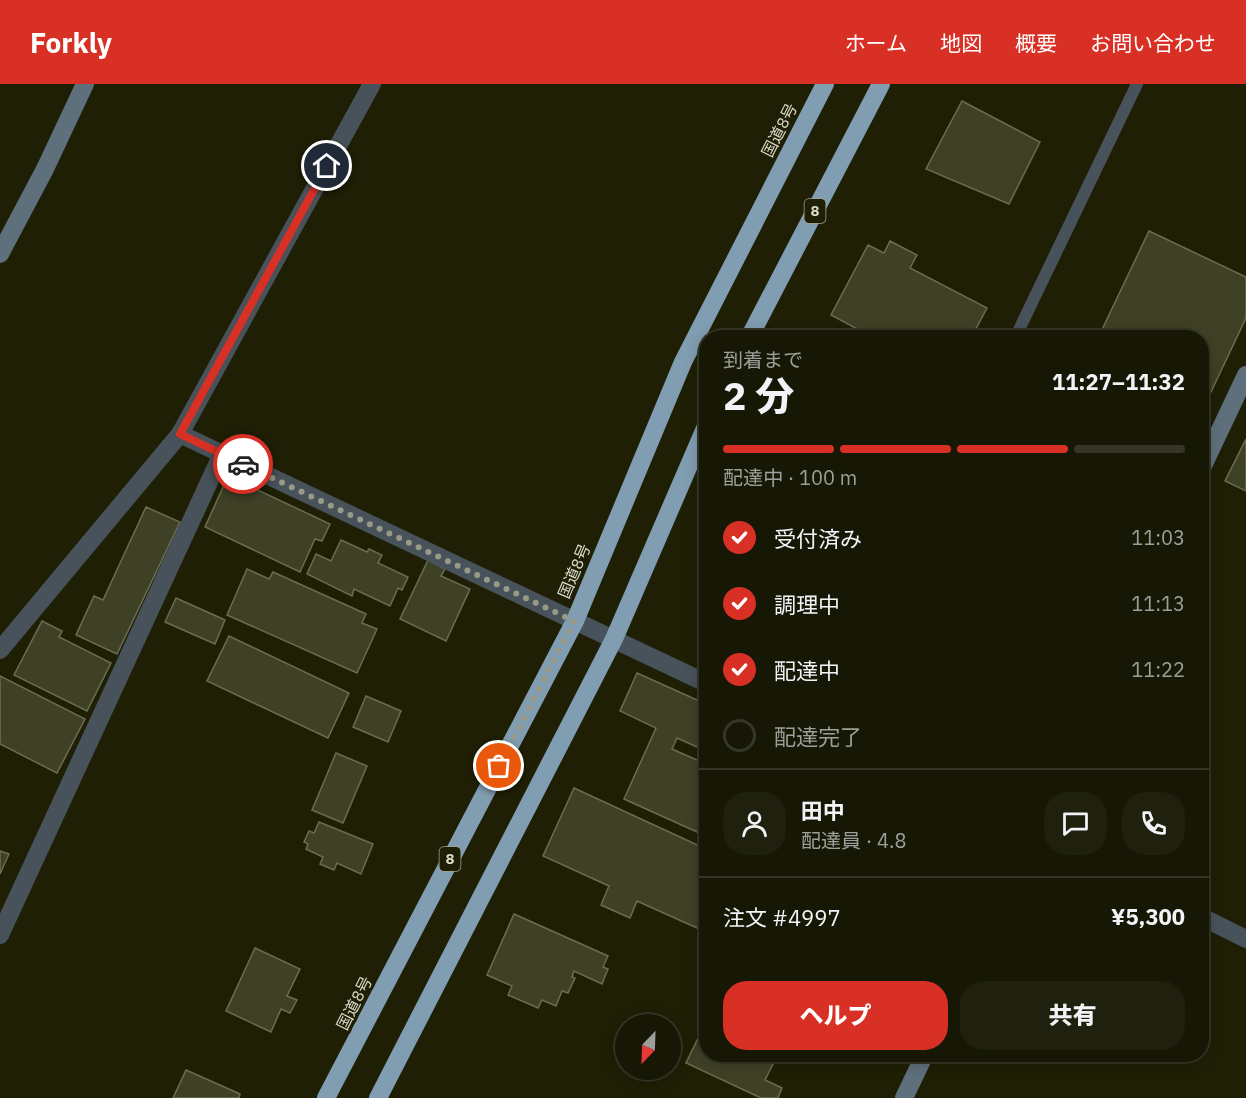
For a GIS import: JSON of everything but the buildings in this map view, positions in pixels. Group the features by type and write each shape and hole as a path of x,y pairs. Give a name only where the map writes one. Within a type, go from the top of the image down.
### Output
{"highway":[{"name":"国道8号","path":"699,330 825,84"},
{"name":"8","path":"753,330 881,84"},
{"name":"国道8号","path":"326,1098 574,621 683,362 699,331"},
{"path":"378,1098 614,639 699,442"}],"street":[{"path":"0,254 45,169 85,84"},
{"path":"0,650 180,434 372,84"},
{"path":"1209,453 1246,375"},
{"path":"180,434 699,680"},
{"path":"0,935 222,454"},
{"path":"1209,920 1246,939"},
{"path":"904,1098 920,1062"}],"lane":[{"path":"1019,330 1137,84"}],"way so far":[{"path":"243,464 574,621 499,766"}],"route":[{"path":"243,464 180,434 327,166"}]}
